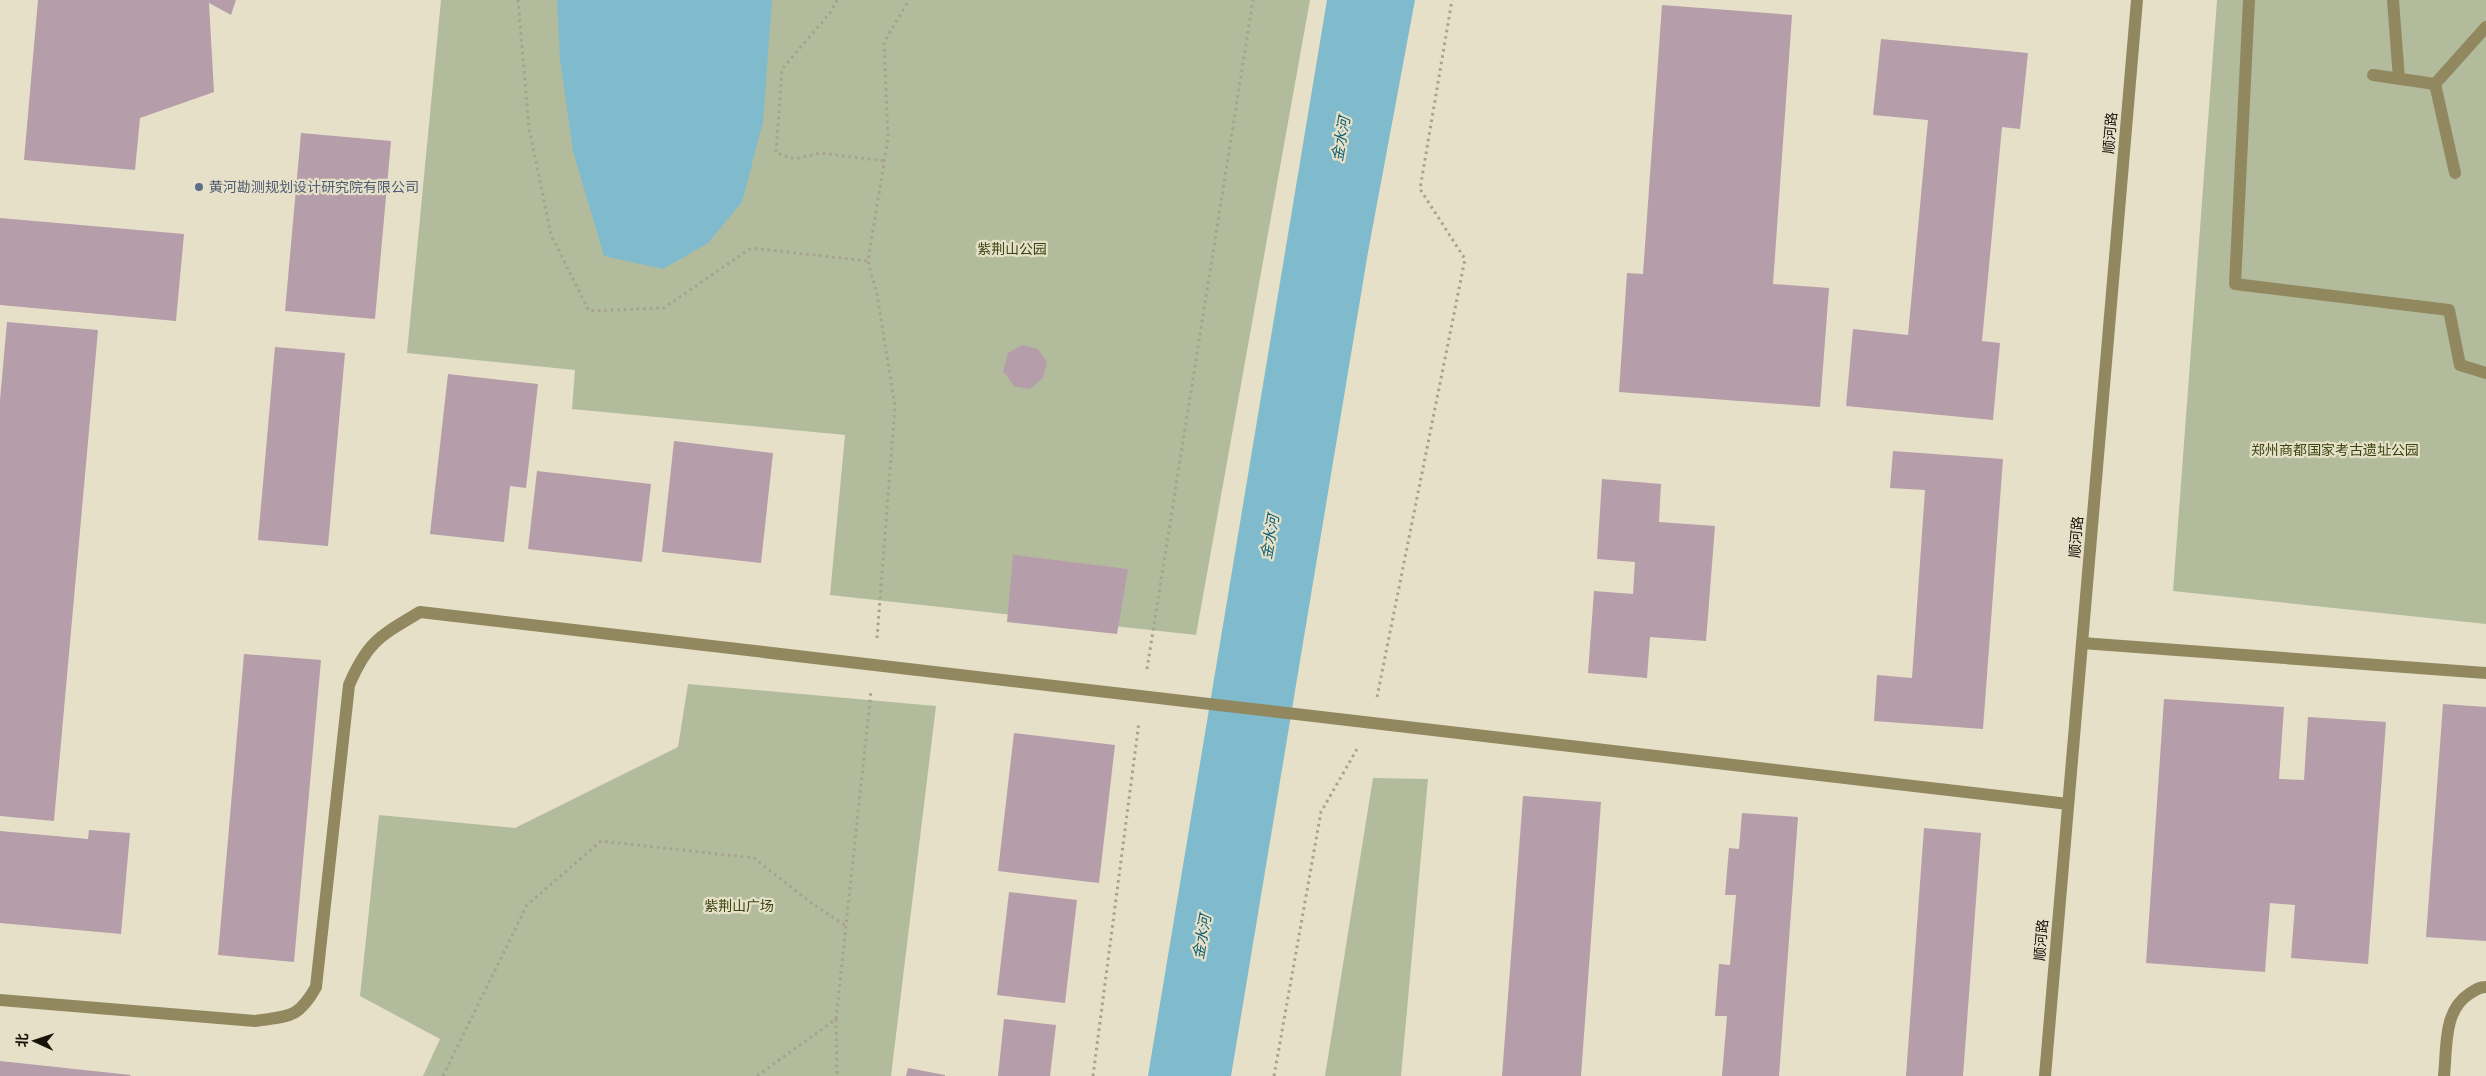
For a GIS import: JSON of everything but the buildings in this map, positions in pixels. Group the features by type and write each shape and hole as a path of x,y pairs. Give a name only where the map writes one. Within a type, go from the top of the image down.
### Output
{"street":[{"name":"顺河路","path":"2045,1076 2137,0"},
{"path":"2249,0 2235,284 2449,310 2460,365 2486,373"},
{"path":"2394,0 2399,79"},
{"path":"2435,84 2486,27"},
{"path":"2373,75 2435,84"},
{"path":"2435,84 2455,174"},
{"path":"0,1000 255,1021 291,1016 306,1006 316,987 349,685 359,660 377,638 420,612 2068,804"},
{"path":"2082,642 2486,673"},
{"path":"2444,1076 2450,1020 2460,1001 2480,987 2486,987"}],"path":[{"path":"518,0 529,128 551,235 589,310 664,308 751,248 868,261"},
{"path":"837,0 830,13 782,69 776,153 794,159 821,153 884,161"},
{"path":"837,1076 836,1018 874,666 895,407 877,294 868,261 888,138 884,42 909,0"},
{"path":"1093,1076 1142,697 1253,0"},
{"path":"1274,1076 1321,812 1372,723 1465,258 1420,189 1452,0"},
{"path":"443,1076 527,905 601,841 754,858 810,902 846,927"},
{"path":"757,1076 836,1018"}],"green space":[{"name":"紫荆山公园","path":"441,0 1310,0 1196,635 830,595 845,435 572,409 575,370 407,353"},
{"name":"郑州商都国家考古遗址公园","path":"2217,0 2486,0 2486,624 2173,591"},
{"name":"紫荆山广场","path":"688,684 936,706 891,1076 423,1076 440,1039 360,996 379,815 515,828 678,747"},
{"path":"1373,778 1428,779 1401,1076 1325,1076"}],"water":[{"path":"557,0 772,0 763,122 742,202 708,243 663,269 604,256 573,151 560,60"},
{"name":"金水河","path":"1327,0 1415,0 1368,252 1231,1076 1148,1076"}],"place":[{"name":"黄河勘测规划设计研究院有限公司","path":"199,187"}]}
